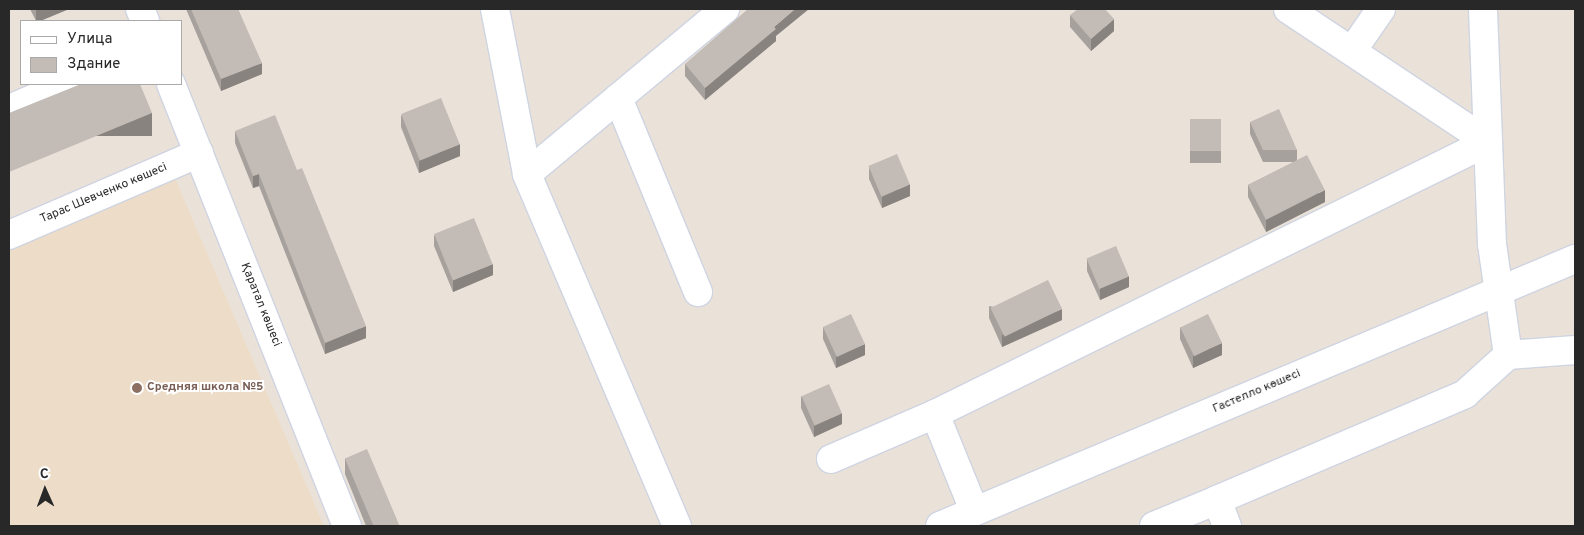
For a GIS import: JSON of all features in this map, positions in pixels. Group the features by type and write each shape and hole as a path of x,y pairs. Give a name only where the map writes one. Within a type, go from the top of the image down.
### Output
{"street":[{"path":"496,9 527,174 677,526"},
{"path":"527,174 725,9"},
{"path":"1288,9 1488,142"},
{"path":"1352,51 1381,9"},
{"path":"1483,9 1488,142 1497,292 1508,355"},
{"path":"9,109 65,85"},
{"name":"Қаратал көшесі","path":"171,85 347,526"},
{"path":"618,98 698,292"},
{"path":"831,459 935,414 1488,142"},
{"name":"Тарас Шевченко көшесі","path":"9,235 200,153"},
{"name":"Гастелло көшесі","path":"940,526 974,510 1575,259"},
{"path":"1154,526 1465,394 1508,355 1575,350"},
{"path":"935,414 974,510"},
{"path":"1217,500 1227,526"}],"shaded area":[{"name":"Средняя школа №5","path":"175,178 324,526 9,526 9,249"}],"building":[{"path":"191,9 238,9 262,63 221,79"},
{"path":"748,9 795,9 774,27 776,29 705,88 685,64"},
{"path":"1078,9 1105,9 1114,19 1091,39 1070,15"},
{"path":"79,85 140,85 152,113 9,172 9,113"},
{"path":"441,98 460,144 420,160 401,114"},
{"path":"1279,109 1297,150 1263,150 1250,122"},
{"path":"275,115 297,170 302,168 366,326 325,343 259,174 253,176 235,131"},
{"path":"1190,119 1221,119 1221,151 1190,151"},
{"path":"897,154 910,184 881,196 868,166"},
{"path":"1307,155 1325,190 1266,220 1248,185"},
{"path":"474,218 493,264 453,280 434,234"},
{"path":"1116,246 1129,276 1099,289 1087,259"},
{"path":"1048,280 1062,309 1005,337 990,308"},
{"path":"851,314 865,344 837,357 823,327"},
{"path":"1208,314 1222,343 1194,356 1180,328"},
{"path":"829,384 842,413 815,425 802,396"},
{"path":"367,449 399,525 374,526 345,458"}],"place":[{"name":"Средняя школа №5","path":"137,388"}]}
